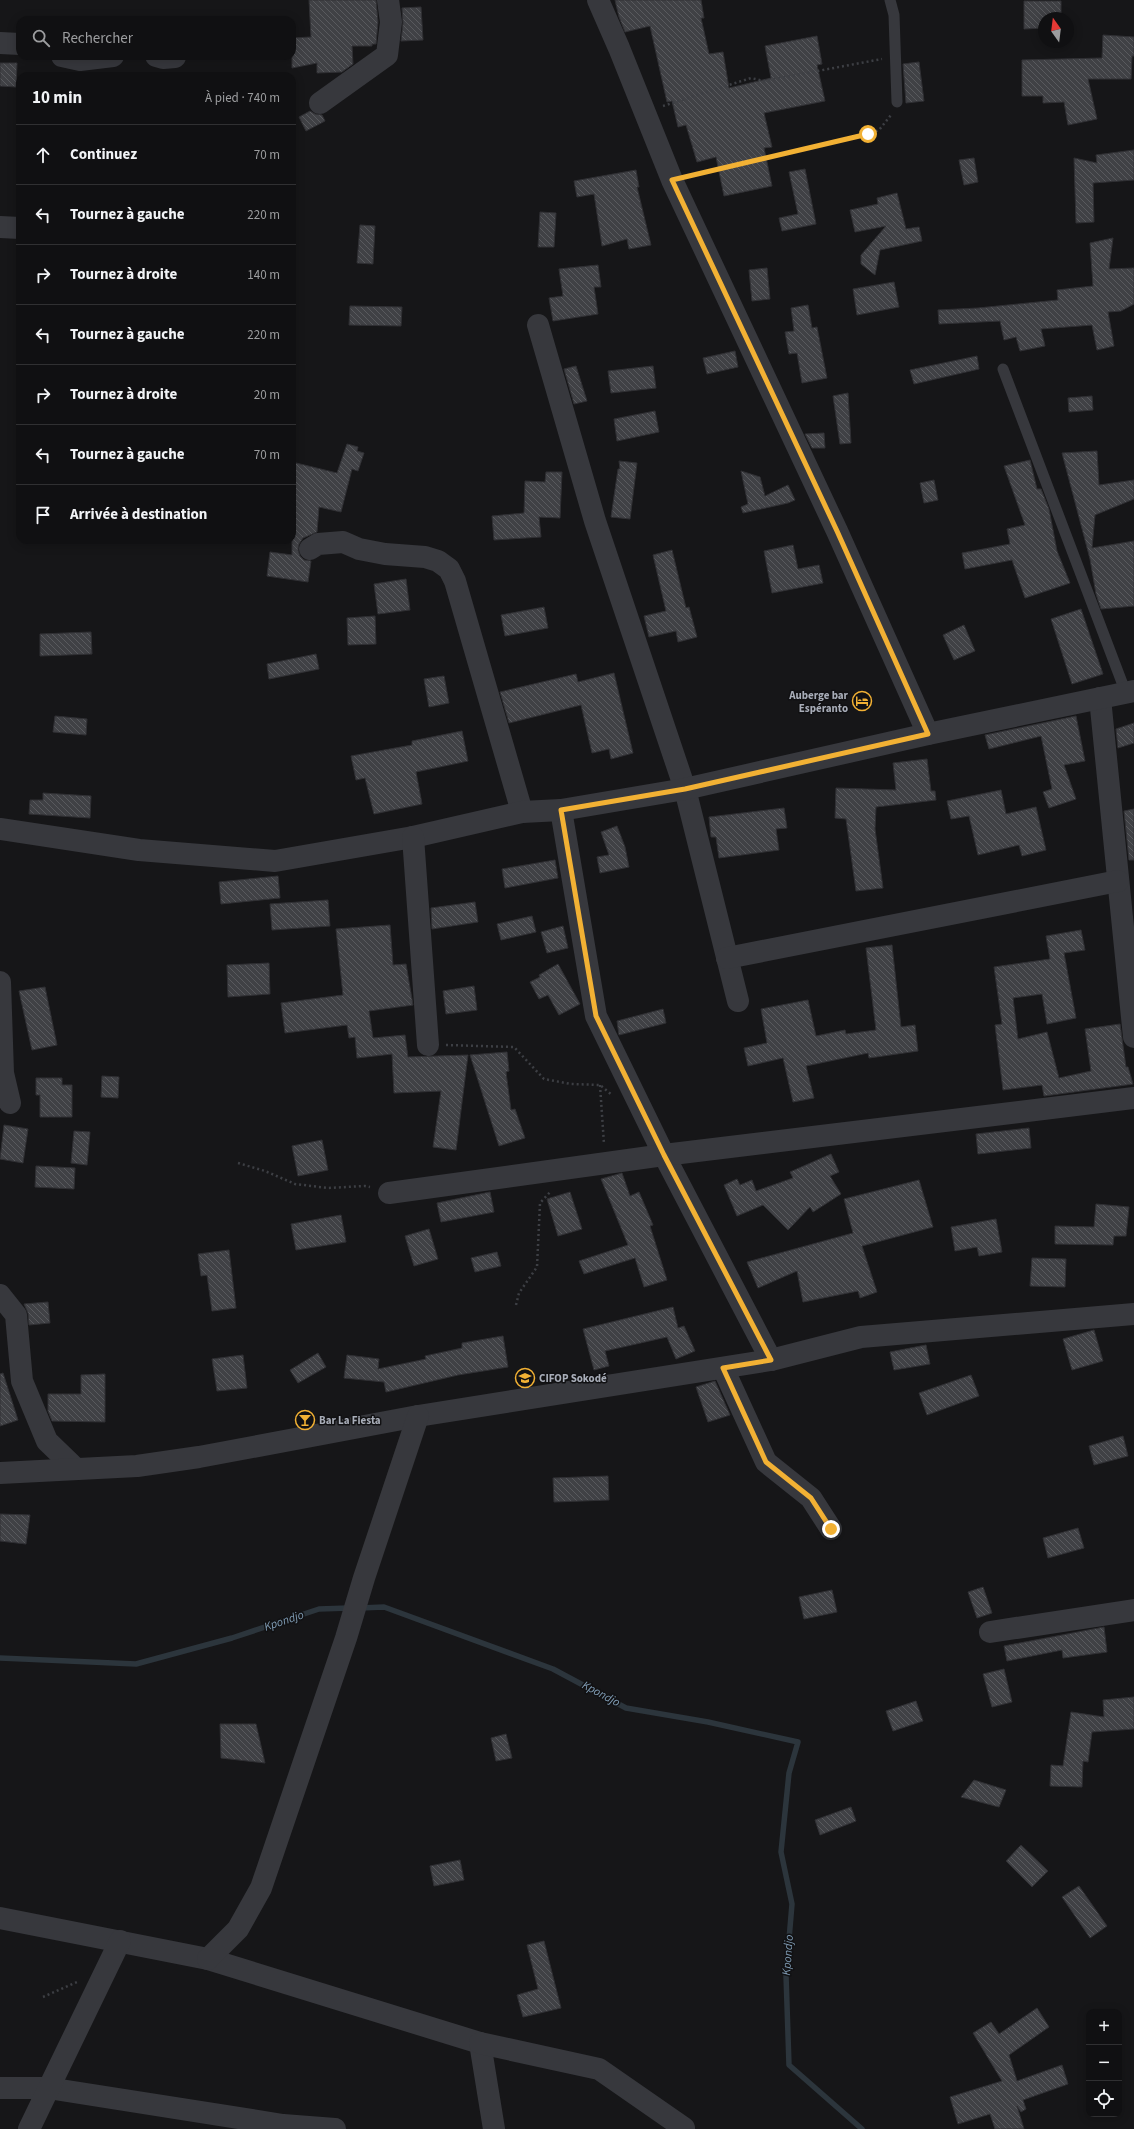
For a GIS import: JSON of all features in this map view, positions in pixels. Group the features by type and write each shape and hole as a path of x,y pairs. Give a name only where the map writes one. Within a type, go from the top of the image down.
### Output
{"street":[{"path":"320,103 387,55 391,22 388,0"},
{"path":"598,0 672,180 837,531 928,734"},
{"path":"0,43 16,44"},
{"path":"0,227 16,228"},
{"path":"538,325 595,521 685,789 738,1001"},
{"path":"310,549 318,544 343,542 358,549 438,561 449,569 455,581 522,812"},
{"path":"0,829 139,850 275,861 413,837 522,812 561,810 685,789 928,734 1130,692"},
{"path":"1100,698 1134,1037"},
{"path":"561,810 596,1016 664,1155 771,1360"},
{"path":"413,837 428,1045"},
{"path":"727,958 1118,881"},
{"path":"0,982 2,1073 5,1101"},
{"path":"389,1194 664,1155 1134,1098"},
{"path":"0,1295 16,1315 22,1381 48,1441 76,1469"},
{"path":"0,1473 137,1466 199,1457 418,1416 771,1360 861,1337 1134,1314"},
{"path":"723,1368 766,1462 811,1498 831,1529"},
{"path":"208,1959 238,1929 261,1888 346,1638 364,1578 418,1416"},
{"path":"990,1632 1134,1610"},
{"path":"0,1918 208,1959 480,2043 599,2069 684,2128"},
{"path":"29,2129 120,1941"},
{"path":"480,2043 494,2129"},
{"path":"0,2088 48,2088 283,2125 335,2129"}],"lane":[{"path":"890,0 894,15 894,56 897,102"},
{"path":"1003,369 1130,692"}],"path":[{"path":"645,112 751,78 764,81 894,56"},
{"path":"672,180 868,134 879,130 889,118 897,102"},
{"path":"428,1045 514,1047 544,1079 572,1084 600,1085 617,1100"},
{"path":"583,1166 605,1143 601,1113 600,1085"},
{"path":"238,1163 265,1171 295,1184 328,1188 365,1186 389,1194"},
{"path":"516,1305 519,1293 537,1267 540,1203 555,1186"},
{"path":"42,1997 78,1982"}],"building":[{"path":"309,0 376,0 378,22 376,44 372,44 372,46 352,46 353,64 342,72 317,73 317,63 292,68 292,60 296,60 296,38 311,37"},
{"path":"615,0 701,0 704,18 701,18 709,54 723,52 729,88 771,78 765,46 817,36 822,64 817,65 825,101 764,113 772,147 764,148 772,186 724,196 716,157 697,162 686,125 678,127 672,101 667,102 650,26 625,32 619,17"},
{"path":"1024,1 1061,1 1061,12 1038,12 1038,28 1024,29"},
{"path":"421,7 423,40 401,41 403,23 402,8"},
{"path":"1103,35 1134,37 1134,56 1132,56 1131,79 1088,79 1097,119 1068,125 1064,102 1043,103 1043,96 1022,96 1022,60 1102,58"},
{"path":"919,62 924,101 906,103 903,64"},
{"path":"0,63 17,63 16,87 0,86"},
{"path":"310,111 315,114 322,115 325,121 306,131 299,117"},
{"path":"1134,150 1134,180 1093,183 1094,222 1076,223 1074,158 1097,163 1096,155"},
{"path":"974,158 978,182 964,185 959,160"},
{"path":"805,169 816,224 782,231 779,218 798,214 789,172"},
{"path":"636,170 639,187 637,187 651,245 629,249 627,239 602,246 594,194 577,197 574,181"},
{"path":"897,193 906,229 919,227 922,241 880,250 875,275 861,264 861,255 886,226 855,232 850,210 878,204 877,198"},
{"path":"540,212 556,213 554,247 538,247"},
{"path":"360,225 375,226 373,264 357,263"},
{"path":"1113,238 1109,269 1134,268 1134,304 1121,311 1108,312 1114,346 1097,350 1092,325 1041,329 1045,346 1020,351 1016,337 1004,340 1000,321 939,324 938,310 978,308 1058,300 1057,290 1093,286 1090,243"},
{"path":"598,265 601,287 594,287 598,314 553,321 549,298 563,296 559,269"},
{"path":"767,268 770,299 752,301 749,270"},
{"path":"894,282 899,307 857,315 853,289"},
{"path":"808,305 812,328 817,327 827,378 802,383 797,353 789,354 785,332 794,331 791,308"},
{"path":"350,306 402,307 401,326 349,325"},
{"path":"735,351 738,367 707,374 703,358"},
{"path":"977,356 979,369 914,384 910,370"},
{"path":"576,366 587,401 574,404 564,369"},
{"path":"653,366 656,388 611,393 608,371"},
{"path":"848,393 851,443 840,444 833,396"},
{"path":"1092,396 1093,410 1069,412 1068,398"},
{"path":"655,411 659,432 617,441 614,419"},
{"path":"824,433 825,448 812,448 805,434"},
{"path":"347,444 358,447 357,451 364,453 358,471 352,469 341,512 319,507 317,532 303,538 299,544 298,550 300,556 304,560 311,561 308,582 267,576 270,552 292,555 292,544 296,544 296,463 337,473"},
{"path":"1097,451 1099,485 1134,480 1134,499 1095,515 1092,548 1134,541 1134,606 1101,609 1096,594 1090,559 1062,453"},
{"path":"1030,460 1037,489 1041,489 1049,509 1057,551 1070,583 1025,598 1012,560 965,569 962,553 1010,544 1007,529 1025,525 1004,466"},
{"path":"619,461 637,463 630,519 611,517 618,469 620,469"},
{"path":"741,471 760,477 765,496 788,485 795,500 788,503 743,513 741,507 748,504"},
{"path":"546,472 562,472 560,518 539,517 541,537 494,540 492,516 524,513 525,481 545,482"},
{"path":"934,480 938,500 924,503 920,483"},
{"path":"793,545 798,569 819,565 823,583 772,593 764,551"},
{"path":"672,550 686,608 689,607 697,637 678,642 676,631 649,637 644,616 666,611 653,555"},
{"path":"406,579 410,610 378,614 374,584"},
{"path":"544,607 548,628 505,636 501,615"},
{"path":"1081,609 1103,674 1072,684 1051,619"},
{"path":"375,616 376,644 348,645 347,618"},
{"path":"964,625 975,651 954,660 943,635"},
{"path":"91,632 92,654 40,656 40,634"},
{"path":"316,654 319,669 269,679 267,664"},
{"path":"614,673 633,753 611,759 609,749 592,753 581,705 509,723 500,692 576,674 578,682"},
{"path":"444,676 449,703 429,707 424,679"},
{"path":"55,716 87,719 86,735 53,732"},
{"path":"1076,716 1085,761 1064,765 1076,799 1049,808 1043,792 1052,789 1041,736 989,749 985,735"},
{"path":"1134,723 1134,743 1118,748 1116,729"},
{"path":"462,731 468,761 416,772 422,804 374,814 365,778 356,780 351,756 412,745 412,741"},
{"path":"927,759 931,791 935,791 936,800 876,807 875,829 883,888 856,891 846,819 835,818 836,788 896,790 893,763"},
{"path":"1001,790 1006,814 1036,807 1046,850 1022,856 1019,845 978,855 969,816 951,819 947,801"},
{"path":"43,793 91,796 90,818 29,814 30,800 43,800"},
{"path":"784,808 787,828 776,829 779,850 719,858 716,837 711,837 709,817"},
{"path":"1134,809 1134,860 1129,860 1124,811"},
{"path":"617,826 625,847 629,867 600,873 597,857 609,855 601,832"},
{"path":"555,860 558,878 505,888 502,869"},
{"path":"278,876 280,898 221,904 219,882"},
{"path":"328,900 330,926 272,930 270,904"},
{"path":"475,902 478,922 432,929 431,908"},
{"path":"532,916 536,932 501,940 497,924"},
{"path":"390,925 393,965 406,964 413,1005 369,1011 373,1038 405,1035 408,1057 468,1055 456,1150 433,1147 441,1091 394,1093 392,1054 357,1058 355,1037 349,1038 347,1025 285,1033 281,1003 343,995 336,929"},
{"path":"563,926 568,948 547,953 541,932"},
{"path":"1081,930 1085,950 1064,953 1076,1018 1047,1024 1042,994 1013,998 1018,1039 1047,1032 1059,1078 1091,1071 1085,1029 1120,1024 1126,1067 1128,1067 1133,1084 1044,1096 1042,1085 1003,1090 995,1025 1002,1024 994,967 1050,959 1046,936"},
{"path":"892,945 901,1027 915,1025 918,1051 869,1058 868,1053 806,1066 814,1098 793,1102 783,1058 748,1066 744,1048 767,1043 761,1009 808,1000 816,1036 845,1030 846,1034 876,1030 866,948"},
{"path":"269,963 270,994 228,997 227,965"},
{"path":"558,964 580,1004 559,1015 548,995 539,999 530,982 540,977 539,975"},
{"path":"474,986 477,1010 446,1014 443,991"},
{"path":"45,987 57,1045 32,1050 19,991"},
{"path":"663,1009 666,1023 619,1035 617,1021"},
{"path":"507,1052 509,1071 506,1072 511,1110 515,1109 525,1138 499,1146 470,1055"},
{"path":"102,1076 119,1077 118,1098 101,1097"},
{"path":"36,1078 62,1078 62,1085 72,1085 72,1117 40,1117 40,1095 36,1095"},
{"path":"4,1125 28,1129 23,1163 0,1159"},
{"path":"1029,1128 1031,1148 978,1154 976,1134"},
{"path":"74,1131 90,1132 87,1165 71,1163"},
{"path":"322,1140 328,1170 298,1176 292,1146"},
{"path":"831,1154 839,1172 830,1176 841,1194 813,1212 810,1207 788,1230 763,1205 737,1216 724,1185 737,1179 740,1185 752,1180 756,1191 793,1178 790,1172"},
{"path":"36,1166 75,1168 74,1189 35,1187"},
{"path":"622,1173 630,1196 639,1192 653,1225 650,1226 667,1280 644,1287 635,1258 584,1274 579,1261 628,1245 601,1179"},
{"path":"919,1180 933,1227 862,1246 877,1292 860,1298 858,1291 803,1302 797,1271 758,1288 747,1262 853,1233 844,1199"},
{"path":"490,1192 494,1212 441,1222 437,1203"},
{"path":"570,1192 582,1229 558,1236 547,1199"},
{"path":"1096,1204 1129,1207 1126,1236 1114,1236 1113,1245 1055,1244 1055,1226 1094,1227"},
{"path":"341,1215 346,1242 296,1250 291,1224"},
{"path":"996,1219 1002,1252 979,1256 977,1247 955,1251 951,1227"},
{"path":"429,1229 438,1259 414,1266 405,1236"},
{"path":"229,1250 236,1308 212,1311 207,1275 201,1276 198,1254"},
{"path":"497,1252 501,1266 475,1272 471,1258"},
{"path":"1032,1258 1066,1259 1065,1287 1030,1286"},
{"path":"48,1302 50,1323 29,1325 28,1313 24,1304"},
{"path":"673,1307 678,1328 684,1326 695,1351 676,1359 667,1337 605,1351 609,1366 594,1370 583,1329"},
{"path":"1094,1330 1103,1361 1072,1370 1063,1339"},
{"path":"503,1336 508,1367 458,1375 386,1392 384,1382 344,1378 347,1355 379,1359 378,1369 426,1359 425,1356 462,1348 462,1343"},
{"path":"926,1345 930,1364 894,1370 890,1352"},
{"path":"318,1353 326,1367 298,1383 290,1370"},
{"path":"243,1355 247,1388 217,1391 212,1359"},
{"path":"3,1373 18,1420 0,1426 0,1374"},
{"path":"105,1374 105,1422 52,1421 48,1411 48,1394 81,1394 81,1375"},
{"path":"971,1375 979,1396 927,1415 919,1393"},
{"path":"715,1381 730,1415 708,1422 696,1387"},
{"path":"1123,1436 1128,1456 1094,1465 1089,1446"},
{"path":"608,1476 609,1500 554,1502 553,1478"},
{"path":"0,1514 30,1515 26,1544 0,1541"},
{"path":"1078,1528 1084,1548 1048,1558 1043,1538"},
{"path":"983,1587 992,1613 977,1618 968,1592"},
{"path":"832,1590 837,1612 804,1619 799,1597"},
{"path":"1104,1627 1107,1652 1063,1658 1062,1650 1007,1661 1004,1646"},
{"path":"1004,1669 1012,1702 992,1707 983,1674"},
{"path":"1134,1697 1134,1729 1092,1732 1088,1762 1083,1761 1082,1787 1050,1786 1051,1765 1063,1766 1071,1712 1104,1717 1103,1700"},
{"path":"916,1701 923,1721 893,1731 886,1711"},
{"path":"220,1724 256,1724 265,1763 221,1758"},
{"path":"506,1734 512,1758 496,1761 491,1738"},
{"path":"974,1780 1006,1790 999,1807 961,1797"},
{"path":"851,1807 856,1821 820,1835 815,1820"},
{"path":"1021,1845 1048,1871 1032,1887 1006,1861"},
{"path":"460,1860 464,1880 434,1886 430,1866"},
{"path":"1079,1886 1107,1926 1090,1938 1062,1897"},
{"path":"544,1941 561,2008 523,2017 517,1995 538,1989 527,1945"},
{"path":"1037,2008 1049,2027 1009,2055 1017,2081 1062,2065 1068,2084 1023,2100 1026,2109 1021,2112 1017,2106 1024,2129 995,2129 990,2114 958,2124 950,2097 1002,2081 973,2033 991,2022 999,2034"}],"waterway":[{"name":"Kpondjo","path":"360,1608 384,1607 553,1669 626,1708 708,1722 798,1742 789,1773 781,1852 792,1904 786,1975 789,2065 862,2129"},
{"name":"Kpondjo","path":"0,1658 136,1664 232,1638 319,1609 349,1608"}],"place":[{"name":"Auberge bar Espéranto","path":"862,701"},
{"name":"CIFOP Sokodé","path":"525,1378"},
{"name":"Bar La Fiesta","path":"305,1420"}],"route":[{"path":"831,1529 811,1498 766,1462 723,1368 771,1360 664,1155 596,1016 561,810 685,789 928,734 837,531 672,180 781,154 845,141 868,134"}]}
